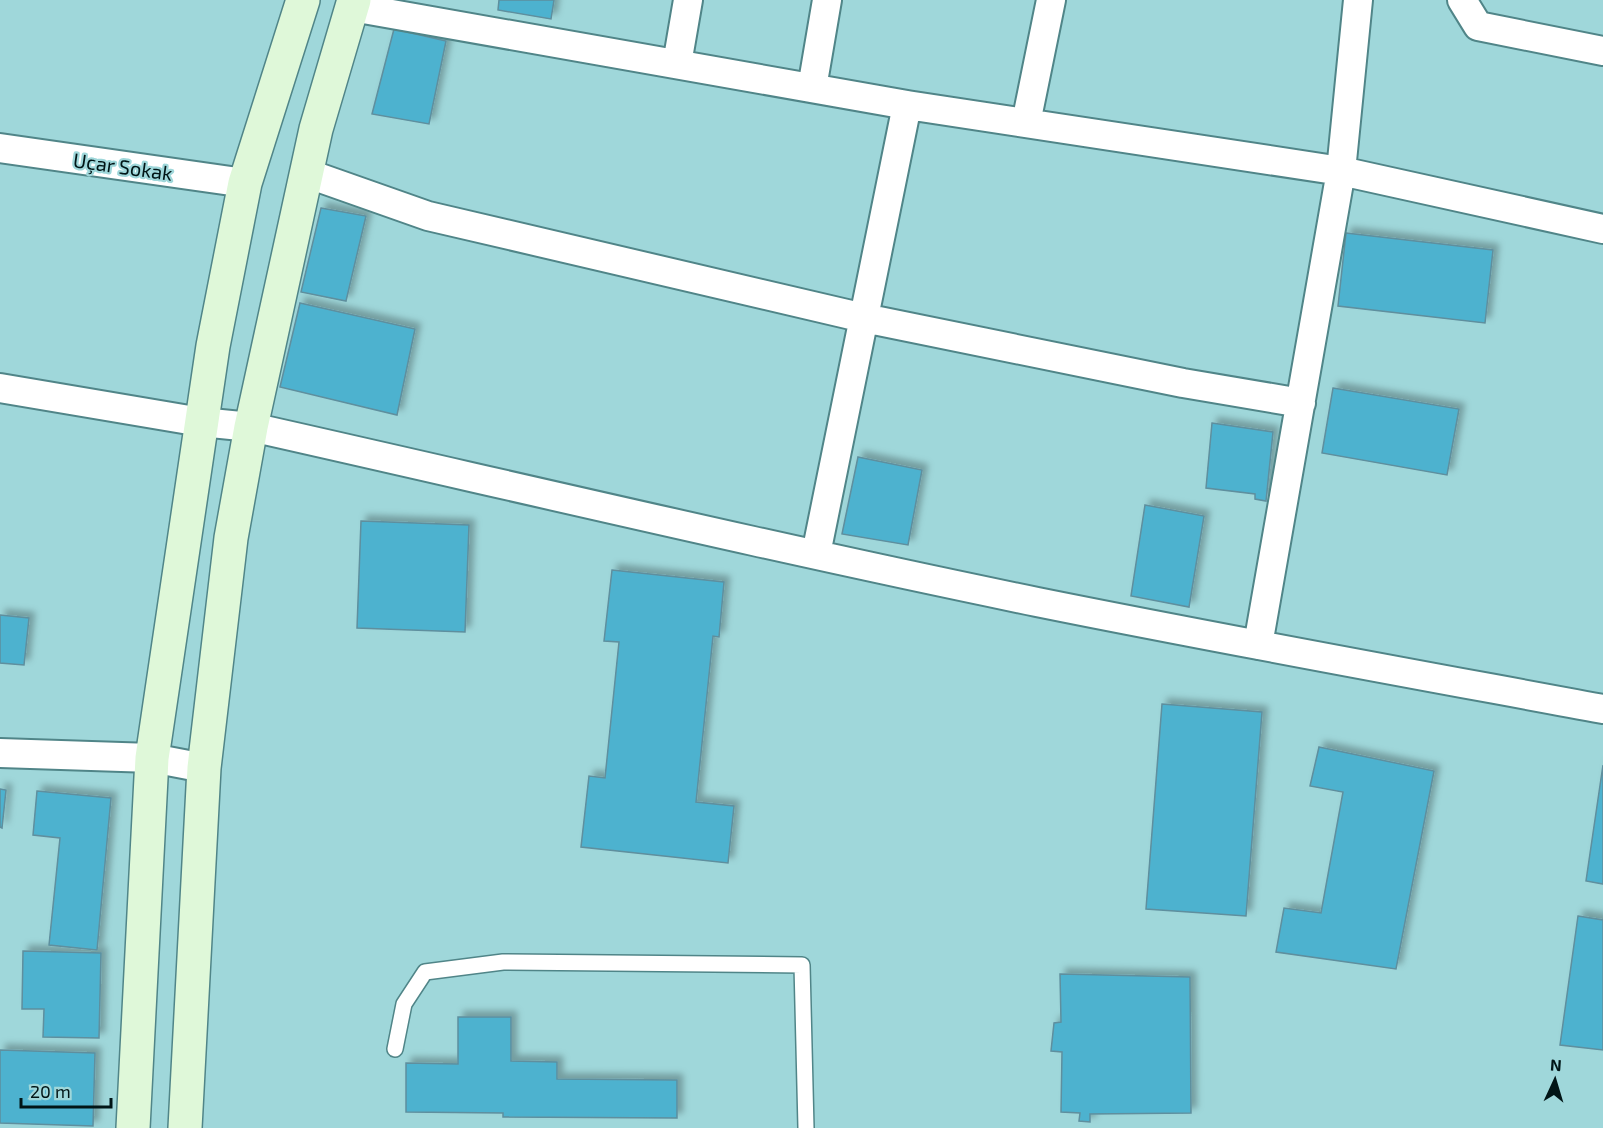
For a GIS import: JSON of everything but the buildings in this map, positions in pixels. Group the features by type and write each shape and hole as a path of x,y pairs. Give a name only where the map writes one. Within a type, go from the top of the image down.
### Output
{"main road":[{"path":"133,1128 152,758 201,422 213,346 245,183 303,0"},
{"path":"185,1128 204,768 231,538 251,427 306,172 316,129 353,3"}],"street":[{"path":"677,64 688,0"},
{"path":"812,88 827,0"},
{"path":"1026,123 1051,0"},
{"path":"1258,645 1341,171 1358,0"},
{"path":"1462,0 1478,26 1603,51"},
{"path":"353,3 907,105 1341,171 1603,229"},
{"path":"816,554 907,105"},
{"name":"Uçar Sokak","path":"0,148 245,183"},
{"path":"306,172 428,216 864,318 1183,383 1301,403"},
{"path":"0,388 201,422 251,427 1035,601 1603,709"},
{"path":"0,753 152,758 204,768"}],"lane":[{"path":"395,1049 404,1004 425,972 503,962 802,965 806,1128"}]}
